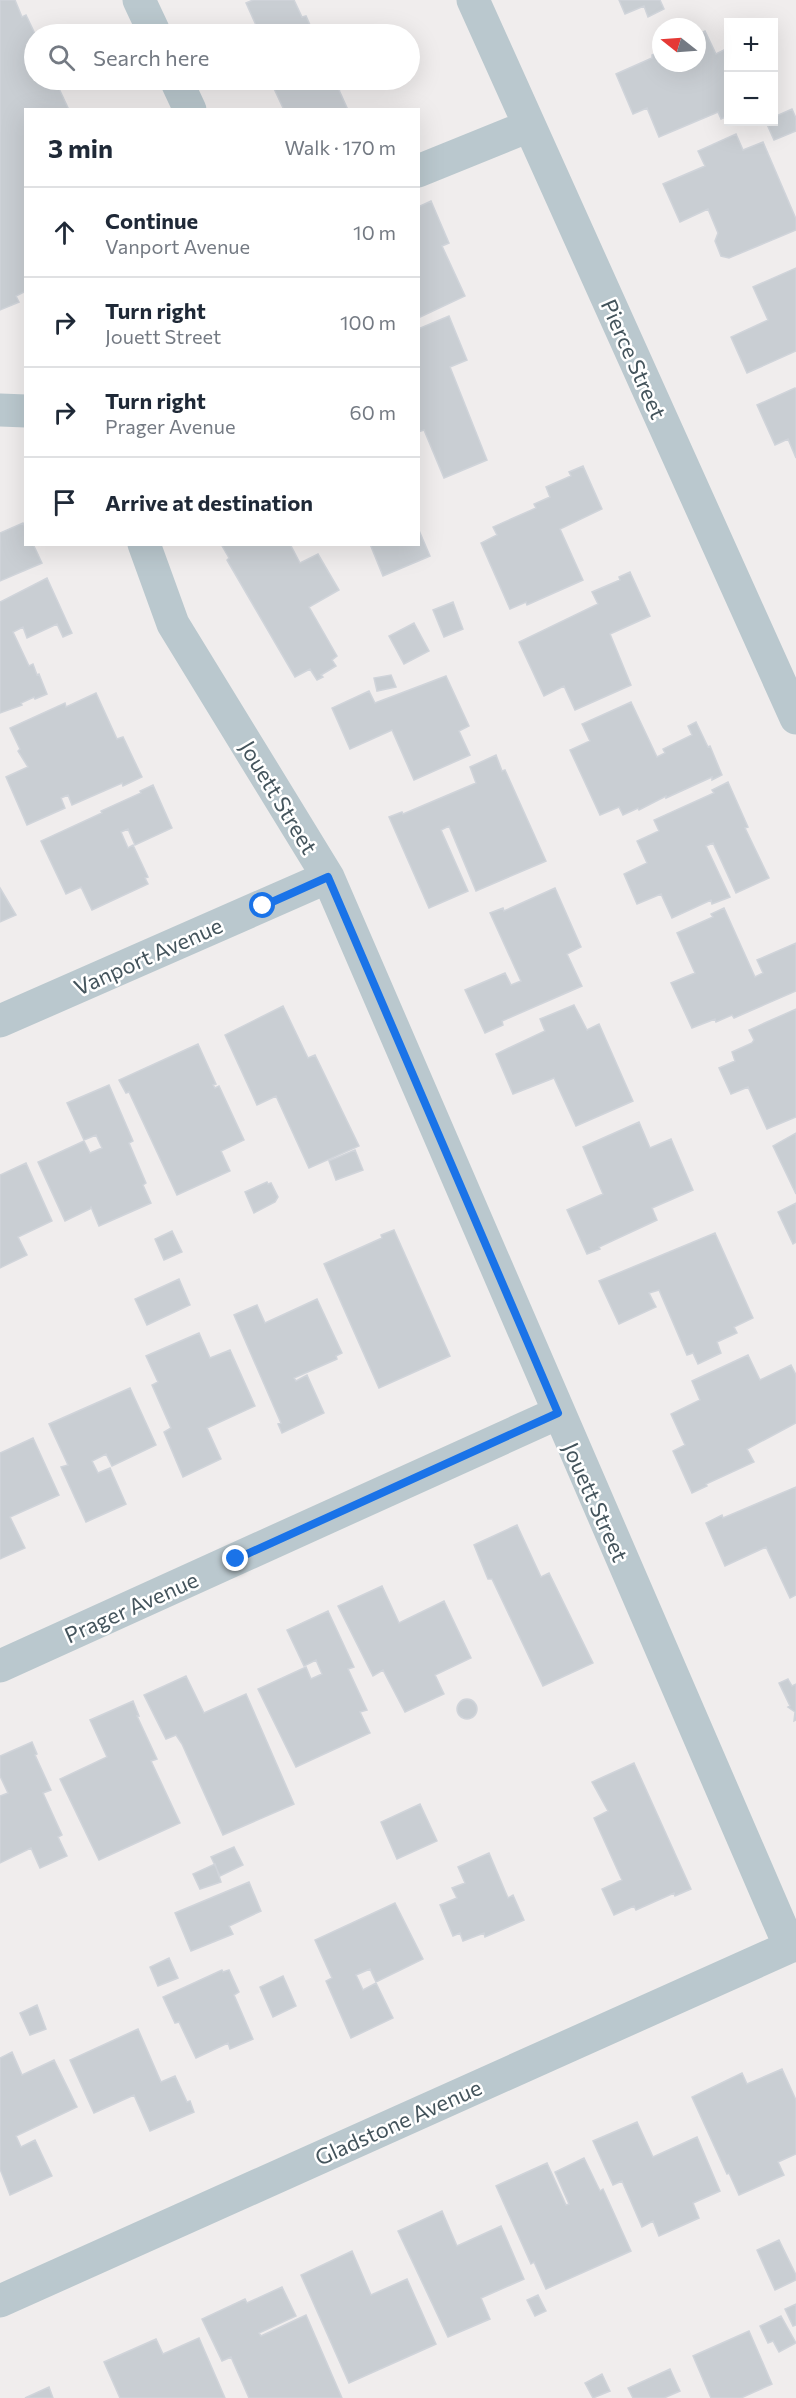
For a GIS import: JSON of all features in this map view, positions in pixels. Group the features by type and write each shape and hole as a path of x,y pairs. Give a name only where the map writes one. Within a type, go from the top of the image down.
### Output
{"street":[{"path":"139,0 150,24"},
{"name":"Pierce Street","path":"473,0 796,718"},
{"path":"181,90 189,108"},
{"path":"420,170 529,126"},
{"path":"0,410 24,411"},
{"name":"Jouett Street","path":"145,546 173,624 328,877 558,1413 793,1945"},
{"name":"Vanport Avenue","path":"0,1021 328,877"},
{"name":"Prager Avenue","path":"0,1666 558,1413"},
{"name":"Gladstone Avenue","path":"0,2301 793,1945"}],"building":[{"path":"0,0 15,0 22,17 26,15 30,24 24,24 24,90 60,90 68,108 24,108 24,292 16,296 19,302 0,310"},
{"path":"253,0 294,0 302,17 306,16 310,24 255,24 246,3"},
{"path":"619,0 660,0 664,9 648,17 644,6 625,14"},
{"path":"706,33 716,54 724,50 724,118 721,119 718,112 659,137 647,108 633,114 616,74 652,58 652,72 706,72"},
{"path":"275,90 339,90 347,108 283,108"},
{"path":"792,109 796,118 796,131 774,140 768,126 778,126 778,115"},
{"path":"736,134 743,150 763,142 796,219 796,230 729,258 721,256 715,241 718,233 708,209 680,222 663,184 705,166 698,151"},
{"path":"431,201 449,243 442,246 465,296 420,317 420,206"},
{"path":"796,268 796,351 747,373 731,337 768,320 753,287"},
{"path":"449,316 467,360 450,367 487,460 444,478 424,430 420,431 420,328"},
{"path":"795,388 796,458 788,439 775,445 757,405"},
{"path":"583,466 602,509 560,529 583,580 527,605 526,602 510,609 481,543 497,535 493,527 536,508 534,504 550,497 546,487 571,476 569,472"},
{"path":"23,523 24,546 34,546 42,563 0,581 0,533"},
{"path":"420,533 430,556 383,576 371,546 420,546"},
{"path":"222,546 291,546 300,563 318,554 339,590 309,607 337,656 332,660 336,666 317,680 310,669 295,677 227,560 229,558"},
{"path":"630,572 650,616 610,634 631,685 575,710 564,686 544,696 519,642 598,604 592,592 620,580 619,577"},
{"path":"47,578 72,633 63,637 57,624 27,638 23,627 13,632 29,666 33,664 37,675 39,674 47,694 35,699 34,697 21,703 22,705 0,713 0,602"},
{"path":"453,602 463,629 444,637 433,610"},
{"path":"414,623 429,651 404,664 389,636"},
{"path":"391,675 396,687 377,691 374,678"},
{"path":"446,676 469,726 459,731 470,755 414,780 392,730 350,749 332,708 369,691 375,703"},
{"path":"96,693 117,739 123,737 142,777 123,786 122,783 72,805 68,795 61,798 65,808 27,825 6,777 28,767 18,751 20,749 10,728 65,703 66,707"},
{"path":"631,702 657,757 665,753 663,749 692,735 688,726 696,722 708,747 710,746 722,775 712,780 712,777 666,798 666,796 639,810 638,808 623,815 619,807 600,815 570,750 590,741 582,724"},
{"path":"496,755 546,861 476,891 449,826 441,830 468,891 429,908 389,817 402,812 403,814 476,783 470,767"},
{"path":"728,782 748,827 745,828 769,878 736,893 713,843 706,846 730,897 712,904 711,900 672,918 661,894 637,904 624,874 647,863 637,841 659,831 654,820 714,793 712,790"},
{"path":"153,785 172,828 135,845 128,829 121,832 128,848 133,845 148,877 145,878 148,884 92,910 81,887 66,894 41,841 102,813 101,811"},
{"path":"0,888 16,915 0,922"},
{"path":"555,888 581,947 567,954 582,986 502,1021 503,1025 485,1033 465,990 505,973 511,985 521,981 490,913 503,908 504,911"},
{"path":"724,908 755,977 763,973 757,960 796,943 796,991 734,1018 732,1015 716,1022 715,1019 692,1028 671,983 695,973 677,933 713,917 711,914"},
{"path":"574,1005 587,1030 599,1024 633,1101 576,1126 554,1078 513,1094 496,1054 545,1031 540,1019"},
{"path":"283,1006 308,1058 315,1055 359,1146 309,1168 276,1096 257,1105 225,1035"},
{"path":"796,1009 796,1117 767,1129 748,1087 731,1094 719,1068 735,1061 732,1052 752,1043 754,1040 749,1030"},
{"path":"198,1044 216,1084 213,1085 215,1088 219,1086 244,1140 221,1151 230,1171 177,1195 129,1092 126,1093 119,1080"},
{"path":"109,1085 133,1141 129,1143 146,1183 143,1185 151,1203 99,1226 91,1207 65,1221 38,1162 84,1141 90,1153 102,1148 96,1135 84,1140 67,1103"},
{"path":"639,1122 650,1148 671,1139 693,1190 652,1208 657,1220 587,1254 567,1210 603,1194 583,1147"},
{"path":"796,1133 796,1194 773,1146"},
{"path":"355,1150 363,1170 336,1180 329,1161"},
{"path":"26,1163 52,1221 18,1237 27,1255 0,1268 0,1175"},
{"path":"267,1182 271,1183 278,1197 275,1202 254,1213 245,1192"},
{"path":"796,1203 796,1242 793,1244 778,1212"},
{"path":"394,1230 450,1356 379,1388 324,1264 382,1238 381,1235"},
{"path":"172,1231 182,1252 164,1260 155,1239"},
{"path":"715,1233 753,1318 734,1327 737,1333 717,1342 721,1353 698,1364 693,1353 687,1355 659,1290 649,1293 656,1307 619,1324 599,1281"},
{"path":"179,1279 190,1305 147,1325 135,1299"},
{"path":"317,1299 342,1353 336,1356 337,1359 294,1378 296,1381 307,1375 324,1413 282,1433 278,1424 281,1423 234,1315 257,1305 265,1323"},
{"path":"199,1333 210,1358 230,1350 255,1406 207,1428 221,1459 183,1477 164,1432 171,1428 152,1385 158,1382 146,1356"},
{"path":"748,1355 760,1380 791,1365 796,1375 796,1423 747,1449 754,1462 692,1493 673,1451 685,1445 671,1414 700,1400 692,1381"},
{"path":"130,1388 156,1445 112,1466 106,1454 92,1461 98,1473 110,1468 126,1504 86,1522 61,1467 68,1465 49,1424"},
{"path":"33,1438 59,1495 10,1517 25,1548 0,1559 0,1453"},
{"path":"796,1487 796,1595 790,1598 766,1547 725,1566 706,1523"},
{"path":"517,1525 541,1577 549,1573 593,1663 543,1686 492,1579 488,1579 474,1545"},
{"path":"382,1586 399,1623 444,1601 471,1658 435,1675 444,1694 405,1712 383,1670 373,1676 338,1606"},
{"path":"328,1611 354,1667 348,1669 367,1710 360,1712 370,1733 296,1767 258,1689 306,1667 311,1679 322,1674 316,1660 304,1666 287,1630"},
{"path":"186,1676 204,1713 246,1694 294,1804 223,1835 182,1744 176,1735 166,1739 144,1695"},
{"path":"788,1679 792,1686 796,1684 796,1720 794,1721 795,1712 788,1707 790,1706 779,1683"},
{"path":"467,1699 474,1702 477,1709 474,1716 467,1719 460,1716 457,1709 460,1702"},
{"path":"133,1701 139,1716 137,1716 157,1759 151,1761 180,1823 99,1860 60,1779 107,1757 90,1720"},
{"path":"32,1742 37,1754 35,1755 51,1790 43,1793 62,1835 58,1837 67,1856 40,1868 31,1848 0,1863 0,1796 8,1793 0,1776 0,1756"},
{"path":"634,1763 691,1889 675,1896 674,1893 636,1910 634,1906 614,1915 602,1889 622,1880 594,1818 608,1811 592,1782"},
{"path":"420,1804 437,1841 397,1859 381,1822"},
{"path":"234,1847 243,1865 220,1876 211,1857"},
{"path":"489,1853 508,1898 513,1895 524,1920 485,1937 484,1933 463,1941 460,1933 453,1936 440,1905 457,1898 452,1888 465,1883 458,1867"},
{"path":"215,1864 221,1882 200,1889 193,1874"},
{"path":"249,1882 261,1911 229,1926 233,1934 191,1951 175,1913"},
{"path":"395,1903 423,1959 376,1982 370,1969 356,1975 363,1990 376,1983 393,2018 351,2038 326,1981 332,1978 315,1940"},
{"path":"169,1958 178,1978 158,1986 150,1967"},
{"path":"222,1970 223,1972 229,1970 239,1992 234,1995 253,2039 230,2049 228,2043 196,2058 179,2022 175,2023 163,1997"},
{"path":"283,1976 296,2006 273,2017 260,1987"},
{"path":"37,2005 46,2029 30,2035 20,2013"},
{"path":"138,2029 161,2082 175,2076 194,2112 150,2131 134,2095 94,2113 70,2060"},
{"path":"12,2052 22,2075 54,2060 77,2107 16,2136 21,2147 35,2140 52,2176 10,2195 0,2169 0,2058"},
{"path":"782,2069 796,2100 796,2154 778,2162 784,2175 739,2195 692,2097 742,2073 747,2084"},
{"path":"637,2122 653,2157 697,2137 720,2191 693,2203 699,2218 659,2236 653,2221 642,2227 622,2181 613,2185 593,2141"},
{"path":"584,2158 600,2191 603,2189 631,2251 546,2289 534,2262 531,2264 496,2186 547,2163 566,2205 569,2204 555,2172"},
{"path":"442,2211 457,2246 501,2226 524,2279 481,2298 490,2319 448,2337 398,2231"},
{"path":"779,2240 796,2275 796,2280 775,2290 757,2250"},
{"path":"352,2251 371,2295 407,2279 436,2344 349,2383 301,2275"},
{"path":"282,2287 296,2316 259,2333 261,2336 306,2315 342,2398 249,2398 231,2357 222,2361 202,2319 245,2299 247,2303"},
{"path":"538,2295 546,2311 535,2316 527,2300"},
{"path":"796,2304 796,2325 793,2326 785,2309"},
{"path":"781,2316 796,2343 779,2352 773,2341 768,2343 760,2326"},
{"path":"749,2331 772,2384 741,2398 711,2398 693,2356"},
{"path":"199,2338 225,2398 120,2398 104,2362 156,2339 163,2354"},
{"path":"670,2369 680,2391 664,2398 633,2398 628,2388"},
{"path":"602,2374 610,2391 593,2398 585,2383"},
{"path":"49,2387 53,2398 25,2398"}],"route":[{"path":"236,1559 558,1413 328,877 263,906"}]}
